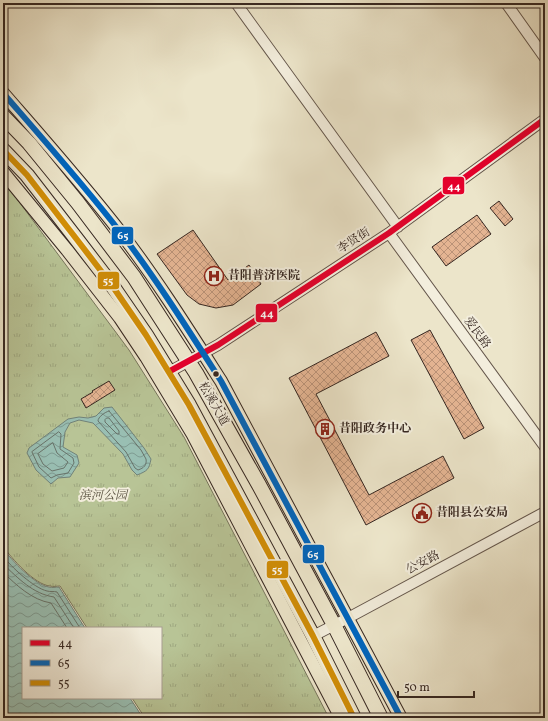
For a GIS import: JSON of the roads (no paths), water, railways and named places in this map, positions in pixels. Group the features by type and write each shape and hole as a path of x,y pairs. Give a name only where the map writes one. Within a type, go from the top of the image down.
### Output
{"highway":[{"name":"松溪大道","path":"3,116 39,155 129,270 188,361 259,485 334,625 381,718"},
{"name":"松溪大道","path":"3,150 27,175 111,284 146,335 189,405 313,636 354,718"}],"main road":[{"path":"3,93 78,180 122,234 203,353 233,402 401,718"},
{"path":"3,172 120,318 146,357 193,436 341,718"}],"street":[{"path":"236,3 398,227"},
{"path":"506,3 545,58"},
{"name":"李贤街","path":"168,372 218,345 398,227 545,120"},
{"name":"爱民路","path":"389,233 545,447"},
{"name":"公安路","path":"313,636 545,512"}],"water":[{"path":"112,407 151,459 148,468 145,471 137,475 132,470 123,454 93,423 79,420 70,423 65,432 63,447 77,455 79,463 70,477 58,478 51,484 36,470 27,453 29,448 68,419 96,416 104,408"},
{"path":"3,548 17,565 37,582 50,587 59,587 84,627 22,627 22,699 131,699 143,718 3,718"}],"place":[{"name":"昔阳普济医院","path":"214,276"},
{"name":"昔阳政务中心","path":"325,429"},
{"name":"昔阳县公安局","path":"422,513"}],"park label":[{"name":"滨河公园","path":"103,496"}]}
